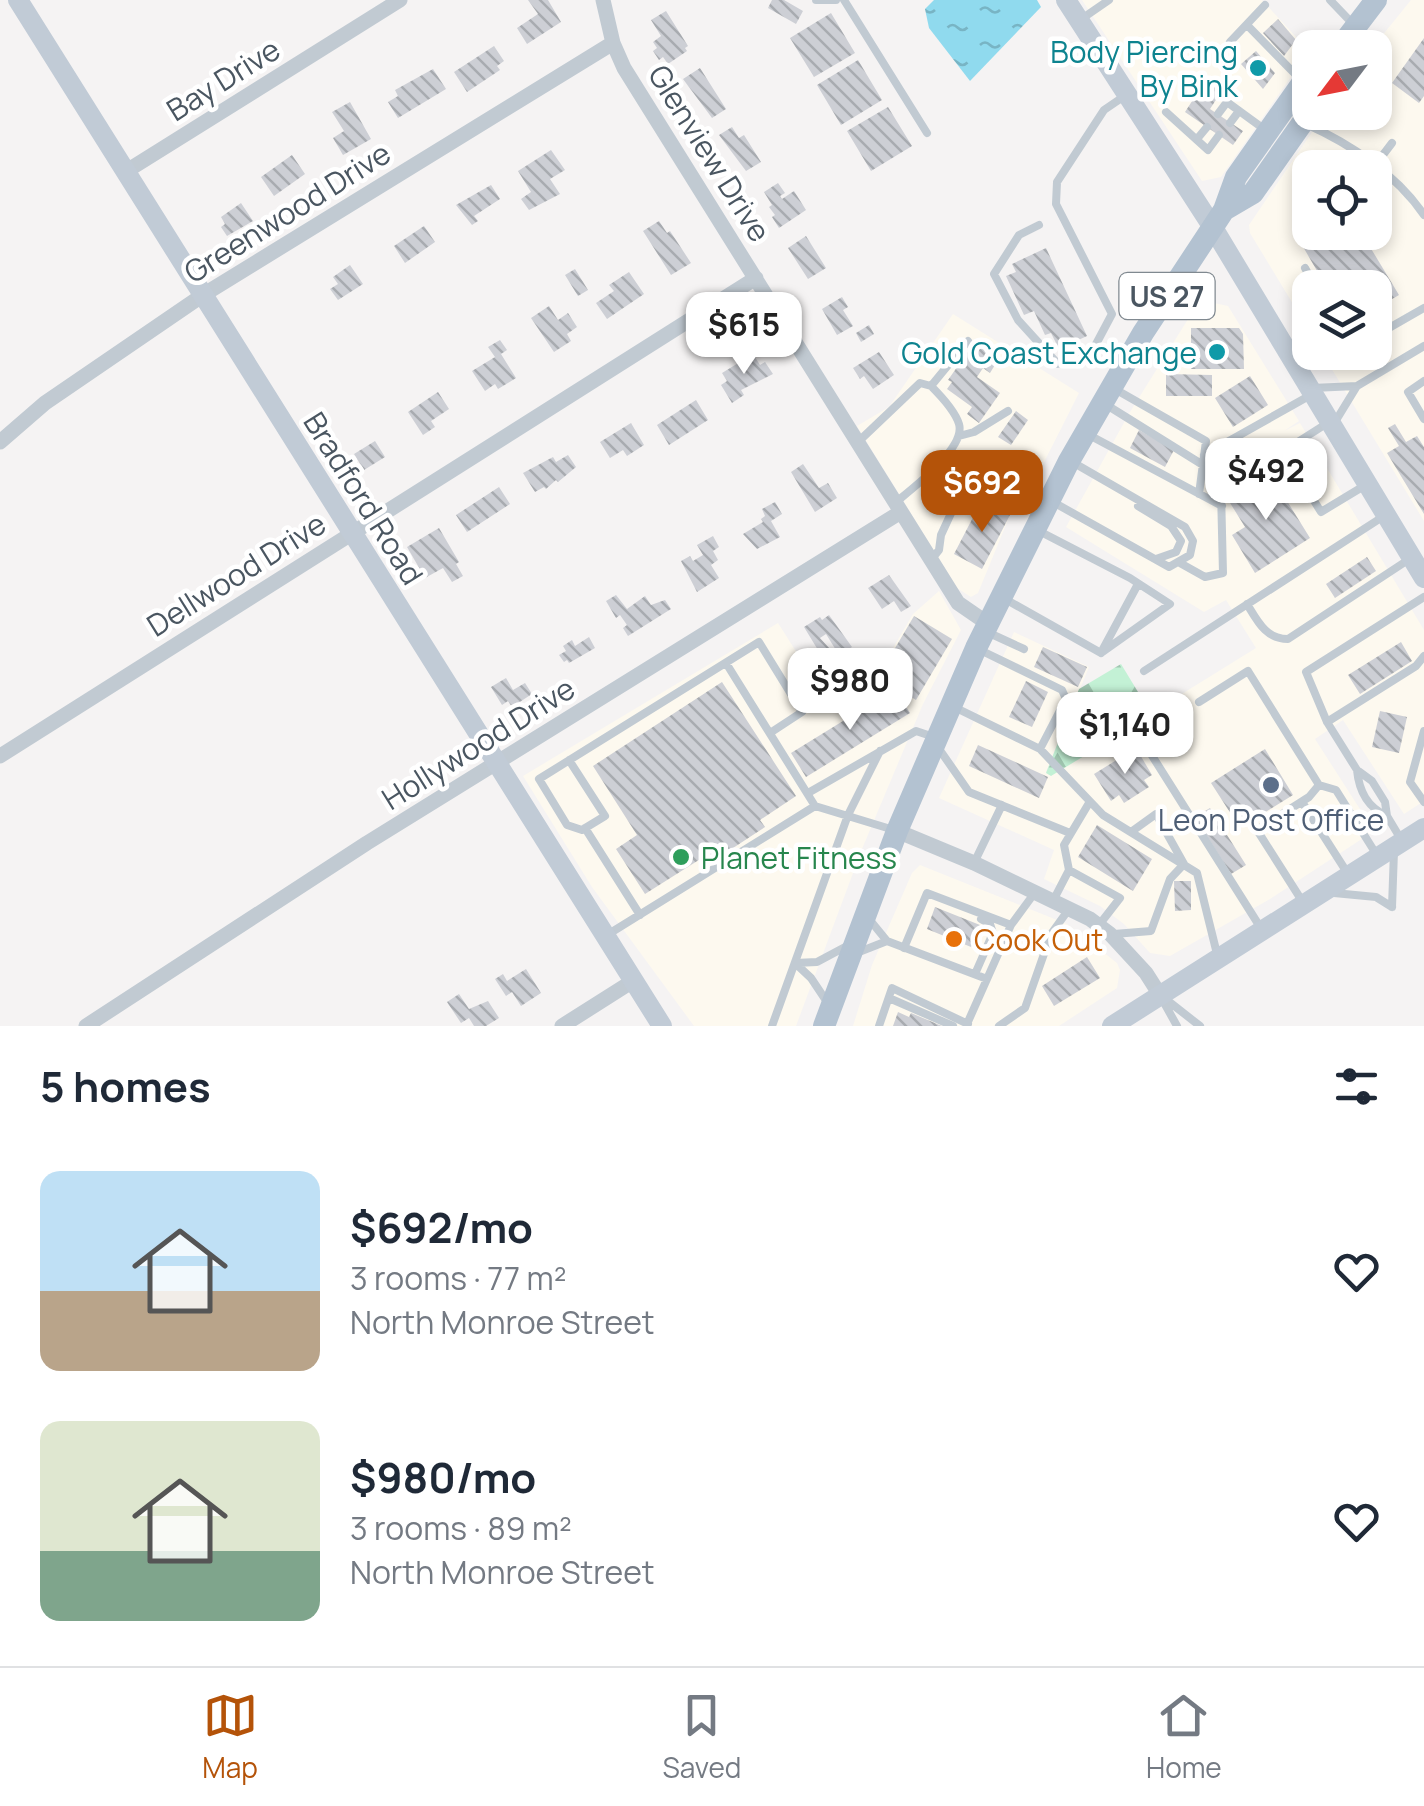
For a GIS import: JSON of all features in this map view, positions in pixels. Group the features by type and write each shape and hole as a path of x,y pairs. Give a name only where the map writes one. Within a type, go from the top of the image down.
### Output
{"main road":[{"path":"1353,30 1376,0"},
{"name":"US 27","path":"830,1017 897,831 1000,596 1106,394 1218,218 1236,177 1292,96"},
{"name":"US 27","path":"1218,218 1254,193 1298,130"}],"street":[{"name":"Bradford Road","path":"18,0 662,1026"},
{"name":"Bay Drive","path":"125,172 400,0"},
{"name":"Glenview Drive","path":"603,0 613,43 624,68 958,603 982,634"},
{"path":"1066,0 1156,141 1218,218 1312,391 1424,578"},
{"name":"Greenwood Drive","path":"0,442 45,403 203,295 613,43"},
{"name":"Dellwood Drive","path":"0,756 756,278"},
{"name":"Hollywood Drive","path":"86,1026 898,507"},
{"path":"1112,1026 1424,828"},
{"path":"897,831 1054,899 1105,929 1160,994"},
{"path":"562,1026 633,981"}],"lane":[{"path":"816,0 836,0"},
{"path":"844,0 926,133"},
{"path":"1079,20 1109,0"},
{"path":"1336,2 1342,30"},
{"path":"1230,42 1265,5"},
{"path":"1247,25 1292,64"},
{"path":"1039,225 1020,235 994,274 1018,320 1058,364 1094,346 1112,314 1056,204 1057,182 1104,110 1126,95"},
{"path":"1218,114 1227,102 1267,131"},
{"path":"1230,122 1239,111"},
{"path":"1166,112 1208,150 1219,136"},
{"path":"1156,141 1180,124"},
{"path":"1197,139 1207,127"},
{"path":"1323,130 1351,150"},
{"path":"1387,150 1392,143"},
{"path":"1392,180 1408,192 1424,215"},
{"path":"1392,326 1424,308"},
{"path":"931,386 968,341"},
{"path":"1204,460 1312,391 1357,386 1424,346"},
{"path":"1424,382 1408,392 1424,419"},
{"path":"858,442 920,384 931,386 958,420 958,436 898,507"},
{"path":"1180,563 1204,576 1223,573 1221,491 1331,424 1357,386"},
{"path":"1106,394 1204,460"},
{"path":"1106,394 1206,441 1199,494"},
{"path":"958,436 974,432 1008,411"},
{"path":"1084,432 1222,506"},
{"path":"1284,452 1321,512 1368,484"},
{"path":"931,560 939,550 941,535 971,470 1169,566 1190,555 1193,541 1185,527 1069,461"},
{"path":"1112,485 1121,495 1171,526 1182,541 1176,552 1156,559"},
{"path":"1144,671 1386,514"},
{"path":"1034,529 1170,604 1101,652"},
{"path":"1247,604 1263,629 1275,639 1288,639 1412,558"},
{"path":"1101,652 1138,584"},
{"path":"1000,596 1101,652"},
{"path":"1318,785 1302,802 1256,830 1313,898 1376,896 1392,906 1392,848 1385,802 1372,780 1357,770 1327,722 1306,672 1424,597"},
{"path":"982,634 1024,648"},
{"path":"982,634 1065,694 1040,749"},
{"path":"570,760 605,816 574,830 539,779 759,642 802,712 770,732"},
{"path":"1327,722 1416,666 1424,656"},
{"path":"726,663 816,806 897,831"},
{"path":"1199,702 1248,671 1318,785 1336,790 1392,848"},
{"path":"951,706 1040,749 1089,803 1197,873 1218,958"},
{"path":"808,794 916,731 936,741 970,792 1070,832"},
{"path":"1424,731 1410,782 1424,802"},
{"path":"1139,736 1262,930"},
{"path":"772,1026 848,815 880,751"},
{"path":"1415,765 1424,760"},
{"path":"1357,770 1359,788 1374,810 1387,816"},
{"path":"1302,802 1349,875"},
{"path":"1054,899 1069,870 1064,845 1089,803"},
{"path":"974,863 1002,805"},
{"path":"605,936 816,806"},
{"path":"1131,832 1156,814 1184,864"},
{"path":"585,828 640,915"},
{"path":"1069,870 1120,898 1105,929 1151,931 1170,879 1184,864"},
{"path":"879,1026 892,988 969,1025 1011,925 1036,891"},
{"path":"904,948 926,893 1011,925"},
{"path":"925,898 990,924 992,937 975,974"},
{"path":"999,1026 1025,1008 1052,934 1070,908"},
{"path":"866,914 887,941 987,979"},
{"path":"796,963 817,962 887,941"},
{"path":"796,963 811,978 830,1017"},
{"path":"1160,994 1177,1026"},
{"path":"1160,994 1200,1026"},
{"path":"889,998 954,1026"}],"shaded area":[{"path":"1082,0 1262,0 1292,33 1292,75 1221,177 1202,181"},
{"path":"1411,0 1424,0 1424,521 1332,370 1392,370 1392,270 1292,270 1292,302 1250,233 1249,225 1292,162 1292,250 1392,250 1392,150 1300,150 1313,130 1392,130 1392,30 1387,30"},
{"path":"1200,300 1228,306 1299,421 1284,431 1300,423 1424,630 1424,801 1404,814 1343,720 1315,739 1374,831 1270,899 1170,956 1150,953 1124,924 1100,906 1044,879 1054,850 939,798 1014,632 1089,667 1046,772 1051,775 1256,648 1226,600 1204,612 1066,527 1130,412"},
{"path":"953,314 1079,393 1031,488 1010,515 978,593 971,597 957,588 857,426 889,407"},
{"path":"939,591 961,630 923,704 862,849 796,1026 694,1026 592,887 523,776 778,623 830,705 876,677 913,614"},
{"path":"920,865 1067,924 1117,963 1117,988 1059,1026 853,1026 872,965 912,873"}],"green space":[{"path":"1121,664 1152,715 1051,776 1046,773 1079,689"}],"water":[{"path":"934,0 1037,0 1041,7 970,81 929,28 925,9"}],"building":[{"path":"528,0 548,0 561,22 527,44 517,28 538,14"},
{"path":"772,0 784,0 803,11 796,24 768,8"},
{"path":"666,11 688,46 687,51 668,64 653,51 657,48 653,42 661,36 651,20"},
{"path":"831,13 855,53 814,77 790,38"},
{"path":"1278,19 1292,35 1292,45 1284,56 1263,33"},
{"path":"1424,38 1424,96 1419,103 1392,83"},
{"path":"494,46 504,61 497,66 500,70 467,92 454,72"},
{"name":"Body Piercing By Bink","path":"1256,51 1275,73 1263,89 1241,64"},
{"path":"858,60 882,100 841,125 817,85"},
{"path":"700,68 726,109 712,118 683,79"},
{"path":"433,69 446,89 398,118 388,102 398,96 395,90"},
{"path":"1207,78 1223,89 1210,109 1243,131 1233,145 1185,112"},
{"path":"350,102 371,139 343,155 333,138 344,131 332,112"},
{"path":"888,107 912,146 871,171 847,131"},
{"path":"732,127 739,138 744,135 761,162 746,171 719,135"},
{"path":"551,150 565,170 550,179 560,194 529,210 521,199 531,192 518,171"},
{"path":"292,155 305,174 274,196 261,177"},
{"path":"778,183 785,193 780,196 782,199 794,191 806,210 779,228 764,192"},
{"path":"491,185 500,199 474,216 478,221 472,225 456,205"},
{"path":"241,203 253,221 227,236 221,227 225,224 221,217"},
{"path":"659,221 691,263 671,275 643,231"},
{"path":"424,226 435,242 405,263 394,246"},
{"path":"806,236 826,268 808,279 788,248"},
{"path":"1046,248 1087,336 1059,349 1051,333 1045,335 1034,311 1024,315 1006,276 1016,272 1012,264"},
{"path":"1305,250 1372,250 1384,270 1317,270"},
{"path":"350,265 363,284 338,300 330,289 338,284 333,277"},
{"path":"575,269 588,290 578,296 565,275"},
{"path":"629,272 644,294 607,319 596,303 614,291 609,285"},
{"path":"842,297 848,307 843,310 853,326 837,335 822,309"},
{"path":"549,306 558,320 568,313 577,327 567,334 571,341 554,352 531,318"},
{"path":"869,325 874,334 861,342 856,333"},
{"name":"Gold Coast Exchange","path":"1191,328 1239,328 1243,334 1244,369 1191,369"},
{"path":"500,340 507,350 501,354 516,378 498,389 495,384 485,391 472,371 495,357 488,347"},
{"path":"974,343 998,360 990,373 983,368 977,377 1000,393 979,423 967,414 972,407 947,389 952,382 948,380"},
{"path":"879,352 894,375 873,389 853,368"},
{"path":"753,354 773,374 741,390 744,395 732,403 721,385 727,381 722,373"},
{"path":"1166,374 1212,375 1212,396 1166,396"},
{"path":"1250,376 1268,405 1233,427 1215,398"},
{"path":"438,392 449,409 431,421 435,427 423,435 408,412"},
{"path":"696,400 708,420 669,445 657,425"},
{"path":"1016,411 1028,420 1011,445 998,437"},
{"path":"631,423 644,445 627,456 623,450 610,458 600,442"},
{"path":"1395,424 1406,442 1417,436 1424,447 1424,514 1387,453 1399,446 1388,428"},
{"path":"1139,430 1174,450 1165,467 1130,448"},
{"path":"375,441 385,457 364,470 354,454"},
{"path":"568,455 576,467 558,482 535,492 523,473 553,457 556,462"},
{"path":"803,464 819,488 828,483 837,498 815,512 791,472"},
{"path":"1269,472 1310,538 1255,573 1232,535 1245,527 1227,498"},
{"path":"499,487 510,504 467,532 456,515"},
{"path":"982,500 1010,515 982,569 954,554"},
{"path":"775,502 782,514 771,521 780,537 757,549 743,534 763,522 762,509"},
{"path":"439,528 463,576 452,582 443,568 425,578 407,547"},
{"path":"713,536 719,547 713,551 718,560 711,565 719,578 697,592 681,561 690,556 693,561 703,555 697,545"},
{"path":"1367,557 1376,571 1335,598 1326,584"},
{"path":"889,575 911,606 901,612 894,601 882,609 868,588"},
{"path":"616,595 627,609 645,596 651,605 665,600 671,609 628,636 623,628 627,625 620,615 616,618 606,601"},
{"path":"829,615 852,647 839,655 826,634 820,638 830,649 821,655 804,627"},
{"path":"914,616 952,639 916,700 878,677"},
{"path":"589,637 595,648 564,662 559,655 566,651 563,646 572,640 575,646"},
{"path":"1401,642 1412,661 1360,694 1348,675"},
{"path":"1043,647 1087,667 1078,687 1034,667"},
{"path":"506,678 513,690 525,683 532,694 512,707 508,701 502,705 491,687"},
{"path":"1026,681 1048,692 1032,727 1009,717"},
{"path":"722,682 796,796 760,820 765,827 707,865 702,858 645,894 616,849 637,835 593,766"},
{"path":"895,689 910,713 806,777 791,753"},
{"path":"1380,711 1407,717 1399,753 1372,747"},
{"path":"978,745 1048,777 1039,798 969,766"},
{"path":"1136,748 1152,775 1144,780 1149,787 1124,803 1119,795 1111,801 1094,774"},
{"path":"1265,749 1293,795 1240,828 1211,783"},
{"path":"1210,808 1246,865 1231,874 1195,817"},
{"path":"1097,825 1152,859 1133,891 1078,857"},
{"path":"1174,881 1191,881 1191,910 1175,911"},
{"path":"935,907 980,925 971,947 927,929"},
{"path":"1087,957 1100,978 1054,1006 1042,986"},
{"path":"526,969 541,993 521,1006 512,992 506,996 495,979 503,974 507,981"},
{"path":"459,994 469,1009 488,1001 499,1018 486,1026 474,1026 469,1018 461,1023 447,1002"},
{"path":"898,1012 909,1017 911,1013 942,1026 893,1026"}],"place":[{"name":"Body Piercing By Bink","path":"1258,68"},
{"name":"Gold Coast Exchange","path":"1217,352"},
{"name":"Leon Post Office","path":"1271,785"},
{"name":"Planet Fitness","path":"681,857"},
{"name":"Cook Out","path":"954,939"}]}
